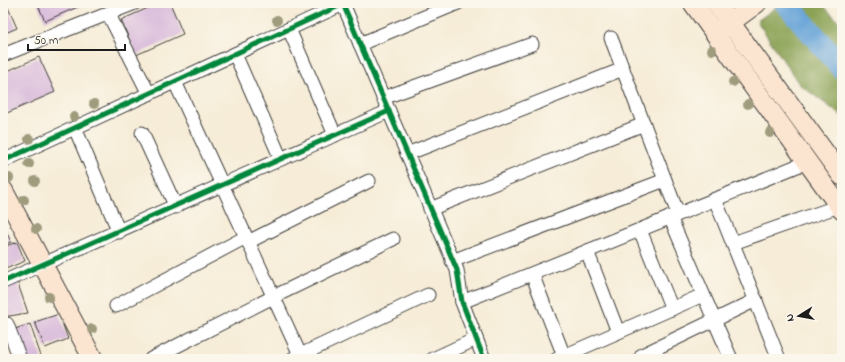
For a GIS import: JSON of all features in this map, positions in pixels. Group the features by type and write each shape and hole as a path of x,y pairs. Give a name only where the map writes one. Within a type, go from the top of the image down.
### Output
{"street":[{"path":"3,55 135,3"},
{"path":"360,44 458,3"},
{"path":"693,3 840,208 732,243"},
{"path":"3,161 343,4 456,270 462,302 484,359"},
{"path":"710,27 724,9 756,4"},
{"path":"724,9 842,176"},
{"path":"108,13 149,94"},
{"path":"289,29 335,135"},
{"path":"611,38 665,180 674,216 703,295 731,359"},
{"path":"383,98 532,44"},
{"path":"235,54 281,159"},
{"path":"407,154 623,69"},
{"path":"175,82 273,296 298,358 428,295"},
{"path":"3,282 176,207 389,111"},
{"path":"430,209 644,124"},
{"path":"75,128 119,232"},
{"path":"142,133 176,207"},
{"path":"462,302 807,162"},
{"path":"452,261 665,180"},
{"path":"116,306 247,239 369,181"},
{"path":"3,190 9,214 45,265 93,359"},
{"path":"715,200 779,359"},
{"path":"640,230 672,308"},
{"path":"151,359 273,296 393,238"},
{"path":"587,251 618,332"},
{"path":"532,274 560,358 703,295"},
{"path":"640,359 642,356 756,300"},
{"path":"7,324 20,359"},
{"path":"433,359 476,339"}],"green space":[{"path":"782,3 821,3 842,25 842,116 799,84 757,21"}],"building":[{"path":"3,3 6,3 17,28 3,34"},
{"path":"37,3 87,3 45,21"},
{"path":"159,3 170,3 183,34 136,55 121,20"},
{"path":"39,57 55,92 7,113 3,103 3,73"},
{"path":"3,224 11,242 3,245"},
{"path":"17,242 25,261 3,270 3,247"},
{"path":"17,281 28,313 3,317 3,287"},
{"path":"59,314 68,339 45,348 35,322"},
{"path":"30,324 42,359 22,359 12,330"},
{"path":"3,347 7,359 3,359"}],"waterway":[{"path":"786,3 842,68"}],"cycle path":[{"path":"3,161 343,4 457,270 462,302 484,359"},
{"path":"3,282 389,111"}]}
